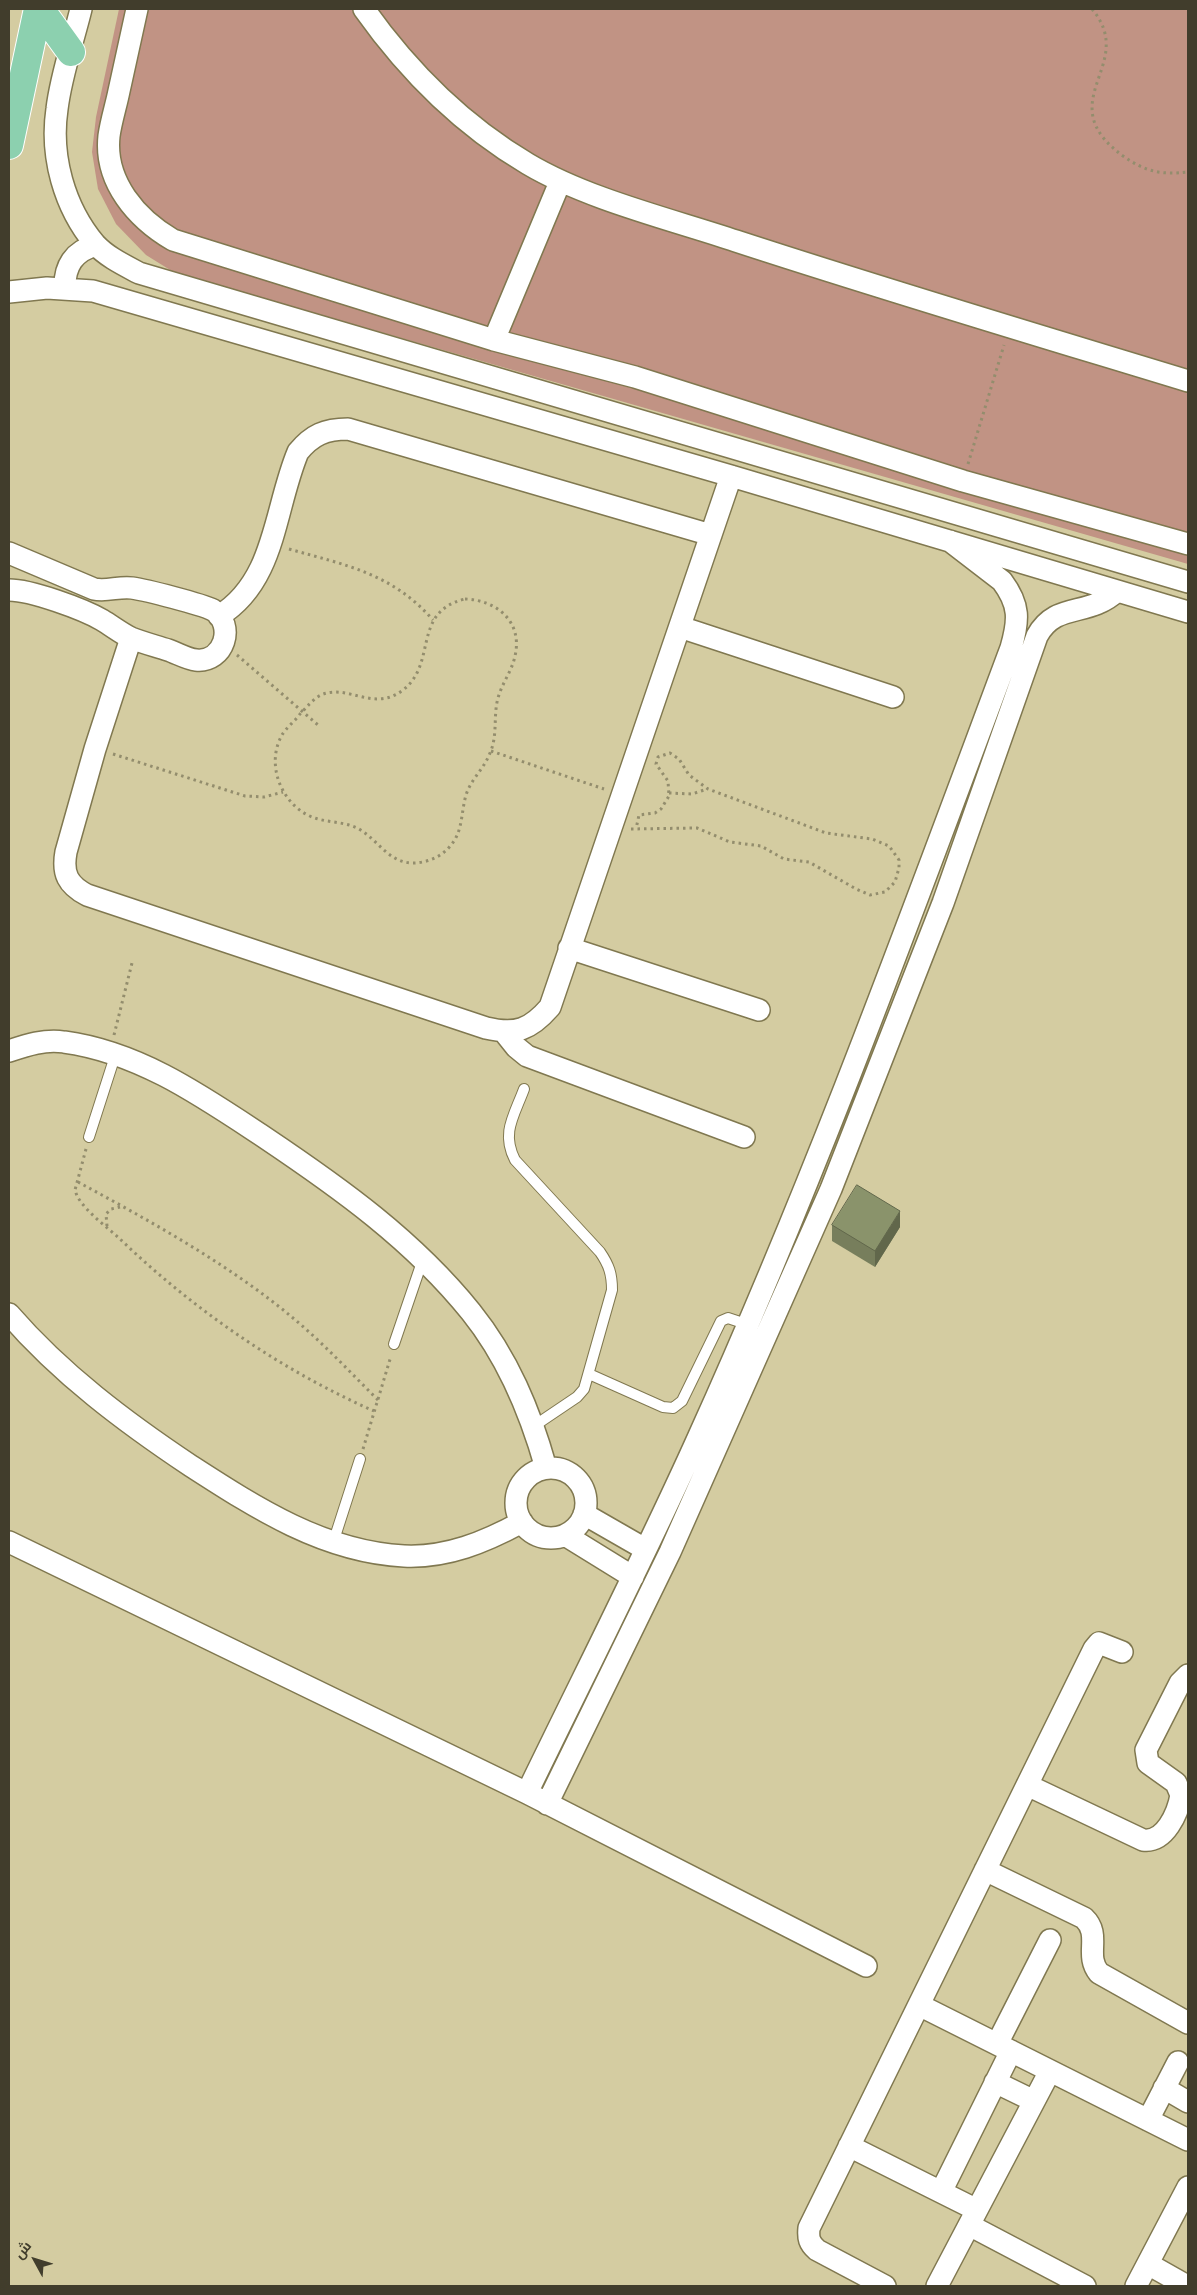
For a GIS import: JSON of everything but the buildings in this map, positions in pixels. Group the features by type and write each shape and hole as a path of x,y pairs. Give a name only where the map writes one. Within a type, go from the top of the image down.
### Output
{"main road":[{"path":"39,9 71,52"},
{"path":"9,145 39,9"}],"street":[{"path":"81,9 57,108 55,138 58,167 66,195 79,221 96,245 109,256 139,273 1188,582"},
{"path":"137,9 109,137 111,163 119,187 133,209 151,227 173,240 494,340 635,377 963,481 1188,544"},
{"path":"364,9 383,35 441,99 497,145 560,182 881,288 1188,381"},
{"path":"494,340 560,182"},
{"path":"65,289 65,279 71,261 82,250 96,245"},
{"path":"9,292 65,289 93,292 732,476 1188,612"},
{"path":"219,616 238,603 254,584 270,543 298,452 313,437 333,429 348,429 712,535"},
{"path":"131,638 95,749 64,866 66,879 75,889 105,902 504,1032 522,1030 538,1021 550,1007 732,476"},
{"path":"526,1793 633,1577 698,1438 748,1321 867,1032 1012,648 1018,624 1013,598 1002,581 950,541"},
{"path":"14,556 94,589 133,588 206,608 219,616 226,630 224,643 213,656 198,660 131,638 96,617 28,592 9,589 14,556"},
{"path":"96,617 106,590"},
{"path":"547,1804 670,1552 831,1189 943,903 1037,636 1052,618 1059,614 1095,606 1117,591"},
{"path":"680,627 893,697"},
{"path":"569,948 759,1010"},
{"path":"504,1032 516,1047 528,1056 744,1137"},
{"path":"9,1051 40,1042 56,1042 113,1053 150,1067 200,1095 370,1211 423,1259 472,1313 497,1348 518,1386 534,1426 546,1468"},
{"path":"9,1314 36,1345 67,1374 168,1451 276,1518 333,1542 371,1552 404,1556 435,1554 466,1548 495,1537 522,1522"},
{"path":"748,1321 770,1326"},
{"path":"546,1468 566,1471 581,1484 586,1504 584,1514 580,1523 564,1535 545,1537 528,1529 522,1522 517,1505 519,1488 530,1475 546,1468"},
{"path":"584,1514 645,1550"},
{"path":"564,1535 633,1577"},
{"path":"9,1542 526,1793 866,1966"},
{"path":"885,2286 817,2250 810,2244 808,2237 809,2228 1096,1646 1104,1644 1122,1652"},
{"path":"1027,1785 1143,1840 1151,1841 1162,1836 1180,1820 1180,1789 1148,1763 1146,1755 1180,1684 1188,1675"},
{"path":"985,1870 1084,1918 1093,1928 1092,1961 1099,1973 1188,2023"},
{"path":"941,2192 995,2082 1004,2048 1050,1940"},
{"path":"919,2005 1188,2140"},
{"path":"1148,2120 1178,2062"},
{"path":"937,2286 1050,2071"},
{"path":"995,2082 1034,2101"},
{"path":"1164,2088 1188,2102"},
{"path":"849,2146 941,2192 973,2218 1085,2286"},
{"path":"1136,2286 1188,2187"},
{"path":"1148,2264 1187,2286"}],"lane":[{"path":"89,1137 113,1053"},
{"path":"524,1089 507,1137 509,1148 515,1160 600,1252 609,1266 612,1276 612,1290 584,1389 577,1397 534,1426"},
{"path":"394,1344 423,1259"},
{"path":"589,1374 663,1407 673,1408 682,1401 721,1321 728,1318 748,1321"},
{"path":"333,1542 360,1459"}],"path":[{"path":"1092,9 1106,30 1108,46 1096,86 1092,110 1097,131 1107,144 1129,160 1150,171 1162,174 1188,172"},
{"path":"963,481 1010,327"},
{"path":"270,543 375,575 402,591 432,620"},
{"path":"475,599 497,607 510,620 513,628 516,653 498,700 496,737 491,751 471,784 464,805 461,826 453,843 440,856 419,863 399,861 390,856 358,829 340,823 321,820 304,813 295,806 283,792 277,776 276,759 282,735 303,711 315,699 329,693 372,700 383,699 399,693 411,683 419,670 432,620 446,606 455,602 475,599"},
{"path":"224,643 318,726"},
{"path":"95,749 245,796 264,797 283,792"},
{"path":"491,751 622,795"},
{"path":"610,830 636,829 688,826 706,830 730,842 756,844 784,859 809,862 843,880 856,890 870,894 885,892 895,882 899,868 899,860 889,846 881,842 826,833 708,788 689,775 678,759 666,753 658,757 656,764 668,781 669,793 662,809 655,813 639,815 636,829"},
{"path":"669,793 692,794 708,788"},
{"path":"113,1053 132,963"},
{"path":"89,1137 75,1190 81,1202 108,1228 151,1269 225,1326 332,1393 374,1411"},
{"path":"78,1182 192,1247 292,1316 324,1345 378,1400"},
{"path":"108,1228 105,1222 106,1214 118,1206 125,1208"},
{"path":"360,1459 394,1344"}],"shaded area":[{"path":"119,9 1188,9 1188,564 175,273 146,255 116,224 98,189 92,152 96,117"}]}
